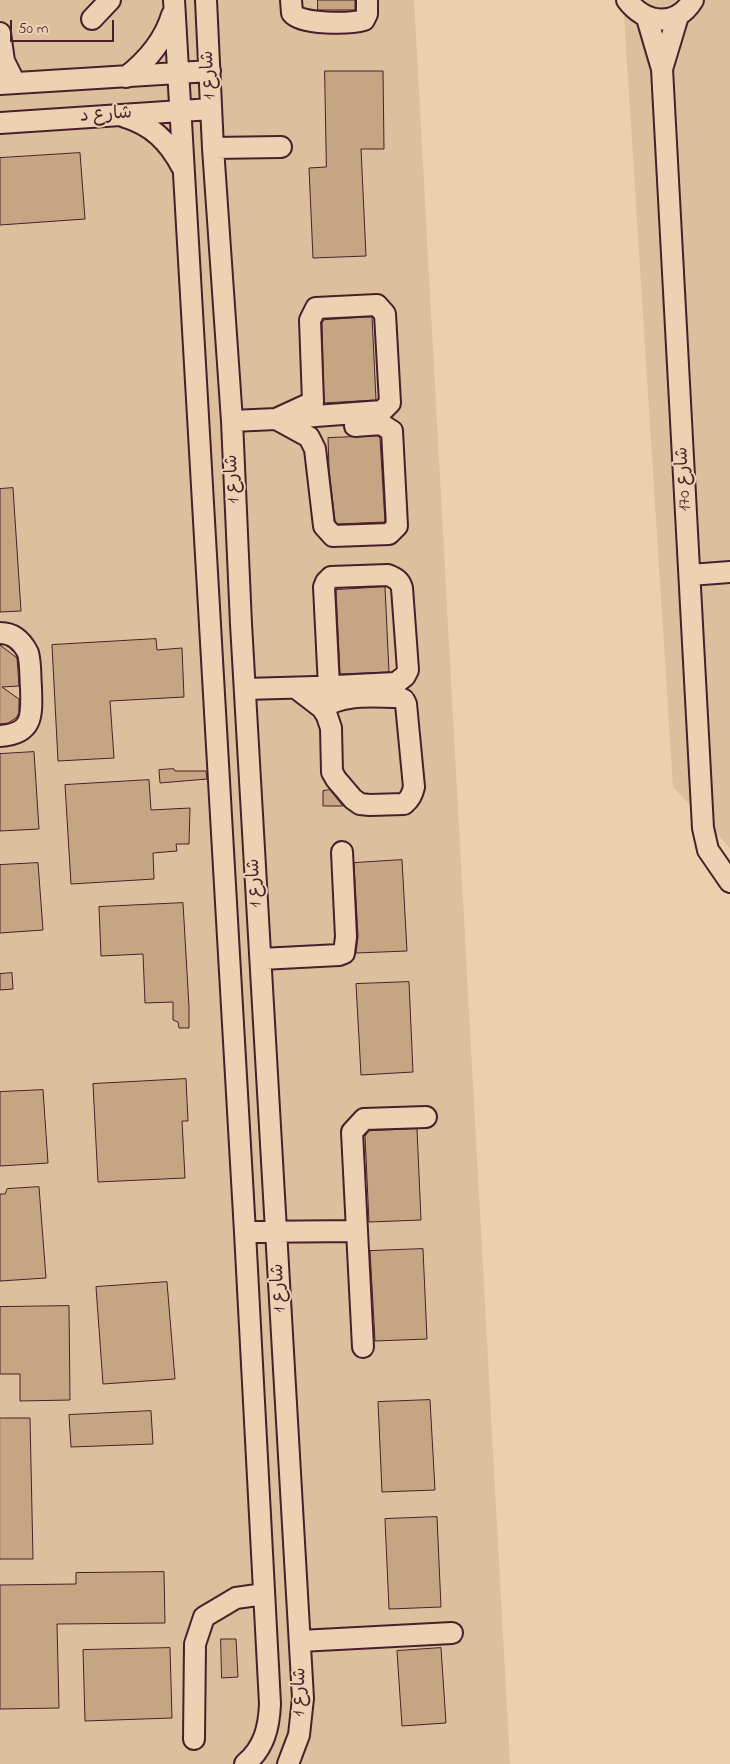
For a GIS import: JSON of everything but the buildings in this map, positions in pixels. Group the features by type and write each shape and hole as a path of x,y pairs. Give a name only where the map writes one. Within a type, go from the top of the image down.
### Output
{"street":[{"path":"92,19 110,0"},
{"name":"شارع 1","path":"206,0 211,109 232,422 241,624 303,1698 299,1736 288,1764"},
{"path":"291,0 292,13 297,18 319,22 364,20 368,14 367,0"},
{"path":"627,0 634,10 647,18 658,20 668,19 691,5"},
{"path":"126,77 152,53 162,38 170,22 174,3"},
{"name":"شارع 1","path":"174,3 182,167 246,1232 270,1704 269,1722 263,1740 250,1760"},
{"name":"شارع 170","path":"662,69 691,5"},
{"name":"شارع 170","path":"647,18 662,69 703,828 708,850 730,882"},
{"path":"0,33 8,84 210,71"},
{"name":"شارع د","path":"0,123 211,109"},
{"path":"118,116 134,120 156,133 174,152 182,167"},
{"path":"214,148 281,147"},
{"path":"232,422 276,419 382,411 390,404 385,314 377,305 316,308 310,320 313,402 276,419"},
{"path":"276,419 309,436 315,449 324,526 333,536 389,534 397,526 392,431 381,424 298,429"},
{"path":"690,575 730,572"},
{"path":"245,689 329,687 396,683 405,676 408,670 402,588 400,582 395,578 388,576 331,577 326,582 324,587 329,687"},
{"path":"210,624 241,624"},
{"path":"0,633 12,635 24,645 28,653 32,710 28,724 23,730 10,736 0,736"},
{"path":"296,688 322,708 327,716 331,728 332,772 354,799 360,804 404,804 411,796 414,787 406,704 404,700 398,697 347,698 322,708"},
{"path":"261,959 339,955 344,953 346,937 342,852"},
{"path":"363,1347 352,1132 364,1118 426,1117"},
{"path":"246,1232 276,1230 357,1231"},
{"path":"194,1739 195,1644 204,1617 236,1598 264,1594"},
{"path":"300,1641 452,1633"}],"shaded area":[{"path":"0,0 414,0 510,1764 0,1764"},
{"path":"623,0 730,0 730,848 673,787"}]}
